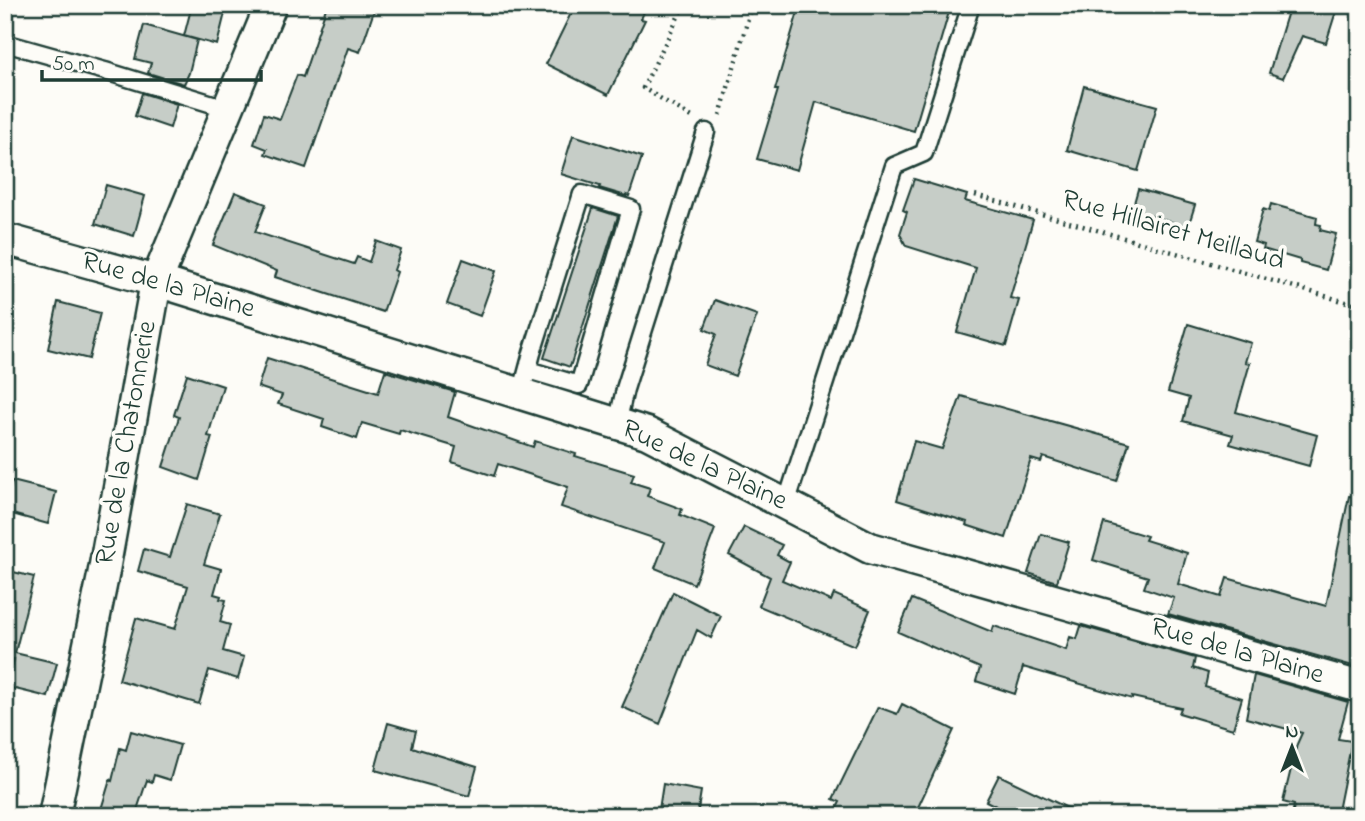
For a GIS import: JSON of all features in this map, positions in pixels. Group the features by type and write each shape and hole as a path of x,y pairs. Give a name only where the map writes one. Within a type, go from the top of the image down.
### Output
{"street":[{"name":"Rue de la Chatonnerie","path":"54,816 103,576 156,282 271,5"},
{"name":"Rue de la Plaine","path":"5,239 524,382 617,424 647,433 870,548 1360,687"}],"lane":[{"path":"786,504 894,166 924,153 971,5"},
{"path":"5,43 229,109"},
{"path":"617,424 625,389 706,132"},
{"path":"582,194 631,209 579,385 524,382 582,194"}],"path":[{"path":"684,5 643,88 697,120 706,132 717,124 752,5"},
{"name":"Rue Hillairet Meillaud","path":"975,195 1360,306"}],"building":[{"path":"192,5 227,5 217,45 184,36"},
{"path":"327,5 376,5 360,52 348,48 306,168 265,154 267,149 254,144 264,114 280,119 297,75 303,77"},
{"path":"575,5 647,5 641,19 645,20 608,95 546,64"},
{"path":"800,5 951,5 914,131 816,102 797,170 757,159"},
{"path":"1290,5 1338,5 1326,43 1302,36 1283,78 1269,73"},
{"path":"144,25 197,40 184,84 148,73 151,63 135,59"},
{"path":"1084,86 1157,106 1138,171 1067,150"},
{"path":"142,93 177,104 170,128 135,116"},
{"path":"573,135 642,157 629,196 561,174"},
{"path":"914,179 967,195 965,201 1033,220 1010,298 1019,300 1006,346 957,332 976,268 906,246 900,234 907,212 903,210"},
{"path":"106,185 145,196 134,236 95,224"},
{"path":"1138,189 1195,205 1188,227 1132,210"},
{"path":"235,192 266,204 255,232 354,264 357,257 369,262 376,241 401,250 394,270 397,272 383,312 275,277 277,271 213,245"},
{"path":"1271,204 1317,217 1316,224 1321,225 1320,230 1336,234 1326,270 1263,249 1264,245 1254,242 1263,209 1269,211"},
{"path":"593,208 618,216 570,367 544,358"},
{"path":"463,259 496,271 480,316 447,304"},
{"path":"715,300 757,315 735,376 705,365 716,334 704,329"},
{"path":"58,302 100,313 89,359 48,349"},
{"path":"1188,324 1251,343 1245,362 1250,363 1236,412 1317,435 1309,466 1230,444 1233,435 1183,421 1189,398 1168,392"},
{"path":"267,358 378,393 385,371 455,392 448,417 533,447 535,441 634,474 631,482 650,488 647,496 682,509 680,515 715,529 694,584 655,568 665,542 561,507 568,487 498,464 494,476 452,462 456,447 400,430 399,434 362,423 357,439 322,427 324,419 278,404 282,395 258,387"},
{"path":"187,374 223,386 208,436 212,437 199,480 163,467 179,417 174,415"},
{"path":"961,396 1129,443 1117,481 1043,457 1041,462 1031,459 1006,538 966,525 967,522 897,500 914,441 942,449"},
{"path":"12,481 56,492 48,524 5,512"},
{"path":"1349,496 1360,497 1360,668 1168,614 1174,598 1144,588 1148,577 1093,560 1104,523 1147,536 1145,540 1187,553 1178,584 1221,597 1227,578 1326,606"},
{"path":"187,504 220,514 204,564 221,569 214,594 226,600 220,622 230,625 223,651 244,657 238,679 209,670 199,704 119,680 136,618 175,629 188,586 138,571 144,549 170,557"},
{"path":"744,527 782,545 777,555 790,562 782,580 831,601 834,594 870,610 855,646 759,606 770,577 729,555"},
{"path":"1041,534 1069,542 1057,582 1028,573"},
{"path":"5,570 34,577 15,653 57,663 48,697 7,687 14,659 5,658"},
{"path":"673,592 721,616 711,638 697,630 660,724 622,707"},
{"path":"912,599 992,632 994,626 1066,650 1070,637 1077,639 1081,626 1195,658 1193,668 1208,673 1205,687 1242,698 1233,729 1179,713 1181,708 1132,699 1023,667 1015,694 976,681 980,668 898,632"},
{"path":"1254,675 1348,702 1338,739 1352,741 1337,816 1292,816 1294,805 1283,802 1302,733 1246,718"},
{"path":"902,704 954,730 914,816 833,816 840,802 833,799 878,707 897,714"},
{"path":"388,723 416,731 412,747 477,767 469,796 375,770"},
{"path":"131,731 180,745 170,780 154,775 152,782 147,780 135,816 99,816 120,748 126,750"},
{"path":"999,775 1084,816 1016,816 986,801"},
{"path":"663,784 701,791 697,816 658,816"}]}
